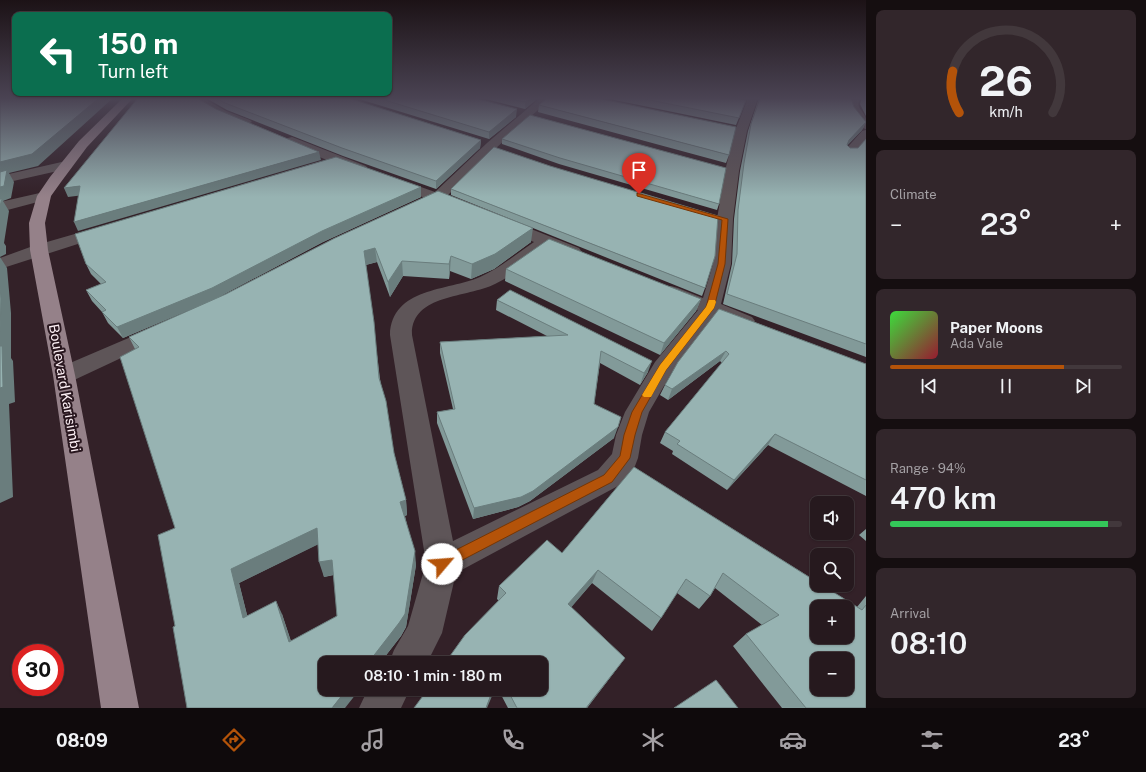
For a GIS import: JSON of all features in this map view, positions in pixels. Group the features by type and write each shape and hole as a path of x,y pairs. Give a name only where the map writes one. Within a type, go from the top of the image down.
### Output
{"main road":[{"name":"Boulevard Karisimbi","path":"96,131 66,165 44,196 37,223 40,250 64,375 120,708"}],"street":[{"path":"410,210 438,197 507,131"},
{"path":"442,564 608,478 625,458 629,435 656,364 710,308 722,264 718,217 737,131"},
{"path":"850,152 866,133"},
{"path":"279,136 337,160 438,197 589,258"},
{"path":"477,141 505,151"},
{"path":"314,166 337,160"},
{"path":"0,180 66,165"},
{"path":"0,207 44,196"},
{"path":"0,264 40,250 123,225"},
{"path":"411,656 424,633 442,564 401,335 403,320 409,310 421,302 439,294 470,288 498,286 546,241"},
{"path":"660,287 762,328"},
{"path":"64,375 173,326"},
{"path":"378,708 386,696"}],"building":[{"path":"0,131 59,131 32,154 0,162"},
{"path":"111,131 269,131 319,152 74,222 80,186 64,188"},
{"path":"298,131 453,131 481,140 436,181"},
{"path":"511,131 589,131 726,168 719,204 560,158 502,139"},
{"path":"638,131 735,131 729,155"},
{"path":"750,131 857,131 849,140 847,145 850,148 858,148 866,139 866,344 727,294 737,254 738,210"},
{"path":"494,147 550,166 718,216 715,256 705,288 451,189"},
{"path":"336,157 421,187 322,231 212,288 117,327 102,312 106,310 86,290 106,282 86,264 75,234"},
{"path":"7,170 4,186 0,187 0,172"},
{"path":"438,191 533,228 495,254 472,264 451,256 449,264 402,261 388,282 375,248 364,251 374,322 379,378 386,401 394,453 406,500 400,502 415,551 405,614 373,656 318,656 318,696 341,696 332,708 187,708 173,627 175,626 158,535 175,528 120,357 139,347 129,337 226,294 335,238","holes":["317,528 319,562 332,560 337,616 289,642 276,601 243,618 231,569"]},
{"path":"549,239 701,299 664,343 506,269"},
{"path":"0,286 1,299 0,332"},
{"path":"510,290 652,361 644,373 601,351 594,404 621,417 618,427 533,491 521,497 474,508 437,412 455,409 440,342 568,335 497,300"},
{"path":"719,309 866,364 866,480 775,434 734,480 677,444 680,441 665,432 729,354 726,351 672,389 665,385 678,362"},
{"path":"0,346 2,346 3,387 0,388"},
{"path":"634,467 810,578 810,592 833,592 846,600 810,600 810,644 854,644 854,605 862,610 866,605 866,708 806,708 746,634 779,615 723,573 710,596 686,579 661,618 598,570 568,604 625,658 586,708 517,708 511,696 548,696 548,656 450,656 465,635 506,593 499,586 547,540 562,553"},
{"path":"716,680 738,708 674,708"},
{"path":"423,696 490,696 486,708 414,708"}],"slow traffic":[{"path":"647,395 663,368 710,308 712,302"}],"route":[{"path":"442,564 608,478 625,458 629,435 637,412 663,368 710,308 722,264 725,219 639,194"}]}
